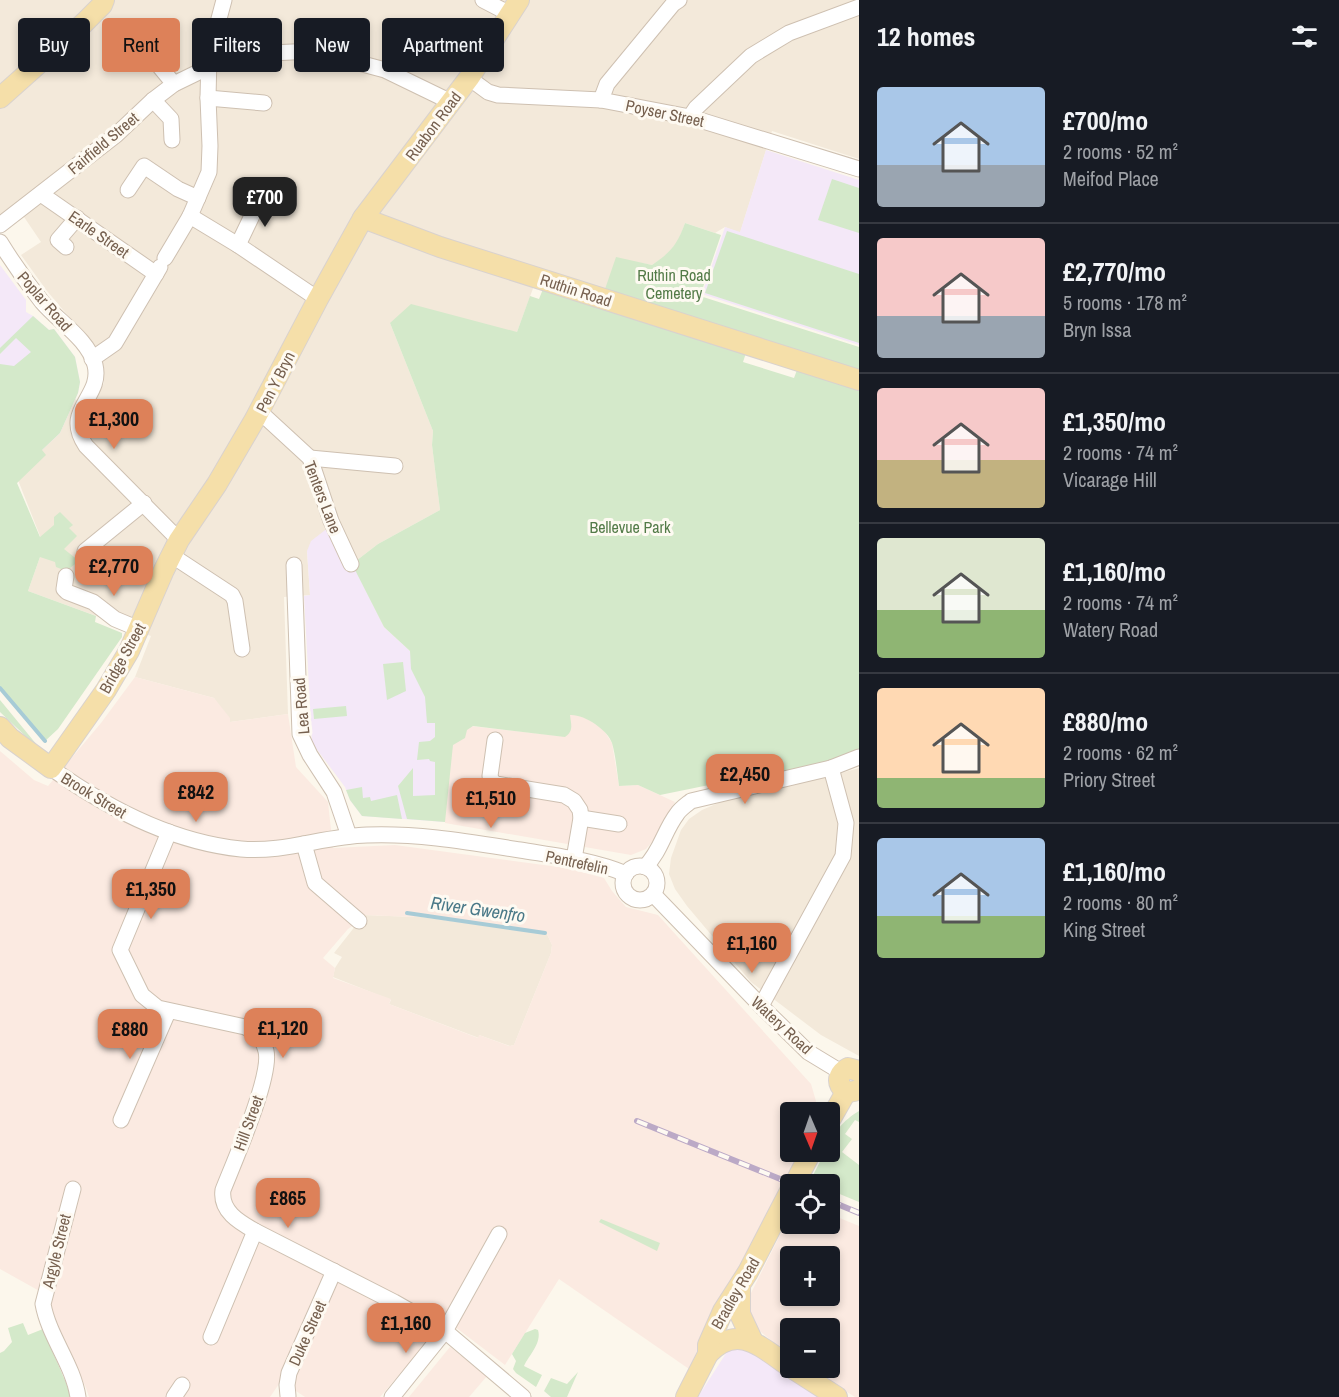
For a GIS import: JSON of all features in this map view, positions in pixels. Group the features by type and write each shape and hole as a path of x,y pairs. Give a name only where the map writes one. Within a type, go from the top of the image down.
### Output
{"main road":[{"path":"0,98 84,23 104,0"},
{"name":"Ruabon Road","path":"363,218 469,78 515,7"},
{"name":"Pen Y Bryn","path":"175,548 260,412 363,218"},
{"name":"Ruthin Road","path":"363,218 440,247 859,380"},
{"name":"Bridge Street","path":"51,768 106,690 129,651 175,548"},
{"path":"0,727 10,738 51,768"},
{"path":"840,1107 853,1090 839,1083 854,1068"},
{"name":"Bradley Road","path":"686,1397 708,1354 708,1345 713,1330 731,1296 740,1286 780,1210"},
{"path":"740,1286 740,1314 753,1342"},
{"path":"708,1354 718,1344 737,1338 753,1342 780,1360"},
{"path":"808,1378 837,1397"}],"street":[{"path":"220,18 224,0"},
{"path":"483,0 515,7"},
{"path":"601,100 607,84 672,4 679,0"},
{"path":"690,117 696,108 751,56 789,33 859,7"},
{"path":"282,54 314,51 385,70 451,102"},
{"path":"164,72 174,84"},
{"name":"Fairfield Street","path":"0,225 116,135 153,100 192,72"},
{"path":"209,72 210,146 208,172 190,216 115,343 92,359 96,378 79,411 78,426 80,436 86,446 144,503 175,548 232,595 235,601 242,650"},
{"name":"Poyser Street","path":"469,78 488,92 498,95 601,100 690,117 859,170"},
{"path":"208,98 264,103"},
{"path":"153,100 171,119 172,140"},
{"path":"128,190 144,166 178,189 198,198"},
{"name":"Earle Street","path":"41,194 77,218 161,266"},
{"path":"238,245 261,197"},
{"path":"190,216 318,299"},
{"path":"66,247 58,240 77,218"},
{"name":"Poplar Road","path":"0,242 11,261 43,303 82,343 92,359"},
{"name":"Tenters Lane","path":"260,412 310,458 332,521 351,564"},
{"path":"310,458 395,466"},
{"path":"86,551 144,503"},
{"name":"Lea Road","path":"294,565 300,734 310,755 334,792 349,836"},
{"path":"66,576 64,589 67,592 93,602 115,620 139,629"},
{"path":"495,740 490,776 492,781 564,795 574,801 580,810 581,818 574,859"},
{"path":"645,867 656,856 678,812 691,801 831,768 859,757"},
{"name":"Brook Street","path":"51,768 117,811 169,832 241,849 284,848 349,836"},
{"path":"760,1006 843,856 846,823 831,768"},
{"path":"581,818 619,824"},
{"path":"121,1120 163,1010 142,995 120,951 169,832"},
{"name":"Pentrefelin","path":"349,836 428,836 574,859 612,868 626,874"},
{"path":"304,844 315,883 359,921"},
{"path":"635,867 645,867 654,873 657,878 653,894 640,899 631,897 625,889 626,874 635,867"},
{"name":"Watery Road","path":"653,894 760,1006 808,1052 854,1068"},
{"name":"Hill Street","path":"163,1010 245,1027 260,1036 266,1052 263,1080 223,1190 222,1199 235,1218 255,1231"},
{"name":"Argyle Street","path":"72,1189 43,1304 78,1397"},
{"path":"211,1337 255,1231 445,1331 518,1394"},
{"path":"392,1397 445,1331 499,1234"},
{"name":"Duke Street","path":"288,1397 289,1373 334,1271"},
{"path":"288,1397 294,1397"}],"shaded area":[{"path":"0,0 859,0 859,159 772,131 740,233 725,227 715,233 685,223 678,242 664,257 652,265 636,262 604,292 539,272 517,332 390,323 433,431 432,445 440,510 378,544 352,564 307,551 310,595 284,597 288,714 230,722 214,698 135,677 151,636 28,591 44,546 16,475 60,433 75,399 90,407 104,383 104,372 102,356 47,291 21,255 41,242 24,217 3,230 0,225"},
{"path":"766,150 859,180 859,345 702,294 725,227 740,232"},
{"path":"0,265 26,300 26,312 49,330 54,329 75,357 80,382 78,393 60,433 16,475 0,465"},
{"path":"333,524 384,627 410,651 443,723 445,822 362,816 350,800 345,787 312,743 304,596 310,595 307,551 311,541"},
{"path":"135,677 214,698 230,718 230,722 288,714 296,767 328,802 333,848 395,845 566,868 604,878 626,907 658,915 811,1084 816,1101 780,1102 780,1162 794,1162 788,1174 780,1174 778,1197 707,1329 689,1369 559,1279 505,1365 446,1320 380,1397 305,1397 281,1381 270,1397 89,1397 43,1293 0,1269 0,751 34,780 48,786 101,723","holes":["364,915 415,916 547,934 552,945 551,953 514,1045 509,1046 479,1035 478,1038 389,1004 391,999 333,978 335,968 323,958 348,929"]},
{"path":"564,712 594,715 612,743 619,786 638,785 675,802 666,816 661,831 646,849 631,855 445,823 444,723 560,736"},
{"path":"859,768 859,1056 821,1035 751,982 687,906 675,889 669,874 671,858 681,830 689,819 702,810 725,800"},
{"path":"364,915 414,916 547,934 552,945 551,953 514,1045 510,1046 479,1035 479,1038 389,1004 391,1000 333,977 335,968 342,957 334,953"},
{"path":"840,1218 859,1226 859,1397 855,1397 825,1378 840,1378 840,1318 780,1318 780,1348 749,1322 746,1303 780,1234 840,1234"},
{"path":"743,1345 780,1368 780,1378 796,1378 827,1397 698,1397 730,1347"},
{"path":"450,1347 487,1376 469,1397 409,1397"}],"green space":[{"path":"832,179 859,188 859,233 818,220"},
{"name":"Ruthin Road Cemetery","path":"685,223 721,235 700,296 859,347 859,372 604,292 616,257 652,265 673,247"},
{"path":"727,231 859,274 859,343 705,293"},
{"name":"Bellevue Park","path":"543,289 746,353 743,362 794,378 797,370 859,389 859,751 830,761 722,785 709,785 660,795 638,785 619,786 610,738 601,728 582,717 570,715 571,730 565,737 473,726 467,730 465,738 453,745 445,822 407,819 398,786 413,768 413,796 435,795 435,762 429,759 417,760 419,742 430,741 435,737 435,723 427,723 425,697 411,669 410,651 384,627 352,564 378,544 440,510 432,445 433,431 390,323 411,304 517,332 530,296 539,299"},
{"path":"33,316 49,330 54,329 75,357 80,382 78,393 60,433 42,450 46,455 17,483 40,537 54,525 54,517 60,512 73,525 69,528 77,536 64,549 79,561 70,568 69,572 56,567 55,562 40,557 28,591 96,616 95,622 122,633 122,637 58,729 45,741 0,688 0,364 14,366 31,352 16,338 0,354 0,348"},
{"path":"403,662 406,691 387,700 383,664"},
{"path":"0,700 37,745 36,746 0,712"},
{"path":"346,706 347,716 314,719 313,709"},
{"path":"362,787 363,798 370,797 371,801 397,795 402,819 362,816 350,800 346,790"},
{"path":"859,1111 859,1122 855,1120 845,1134 852,1139 842,1152 859,1165 859,1202 840,1194 840,1174 814,1174 820,1162 840,1162 840,1127"},
{"path":"601,1219 660,1243 657,1251 599,1222"},
{"path":"23,1323 28,1335 43,1329 72,1397 0,1397 0,1353 12,1342 8,1328"},
{"path":"538,1330 538,1340 524,1366 542,1375 536,1387 513,1369 516,1361 512,1354 525,1333"},
{"path":"578,1372 567,1397 551,1397 544,1391 551,1378 567,1384"}],"waterway":[{"name":"River Gwenfro","path":"0,688 45,741"},
{"name":"River Gwenfro","path":"407,913 545,933"}],"railway":[{"path":"637,1121 780,1179"},
{"path":"840,1205 859,1213"}]}
